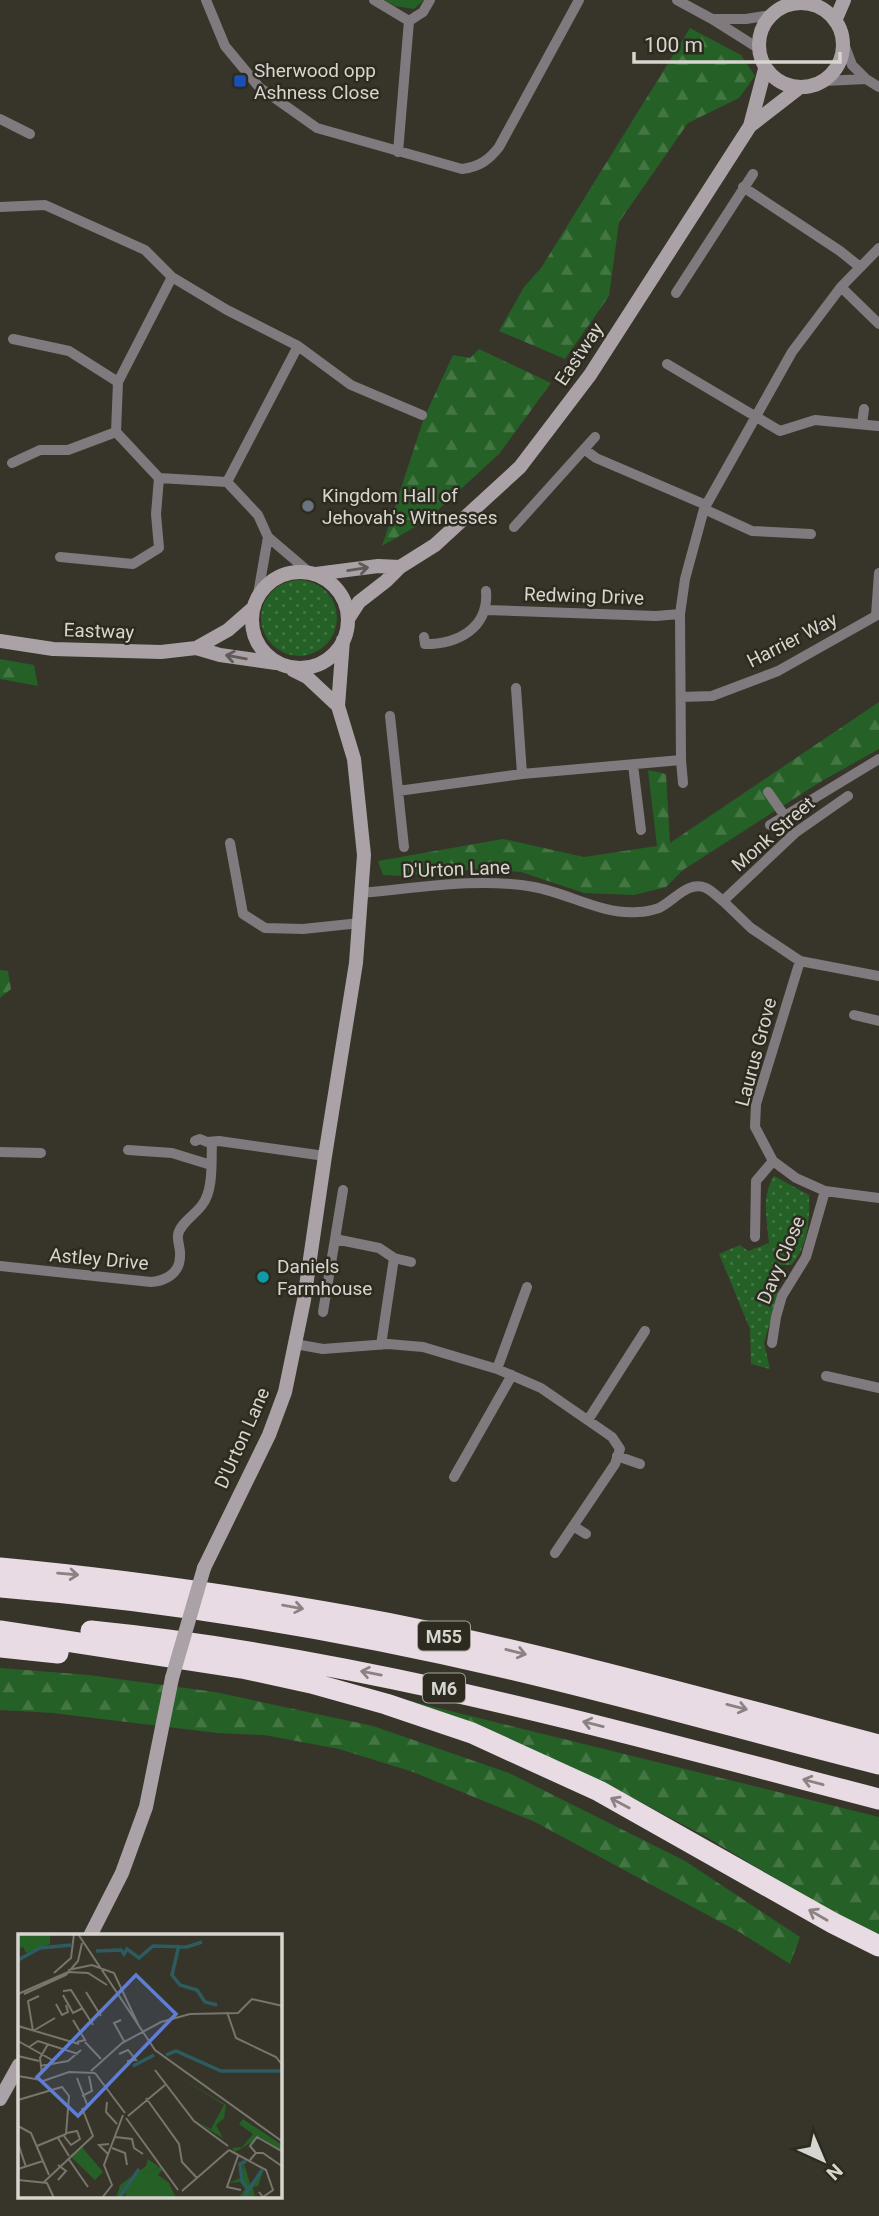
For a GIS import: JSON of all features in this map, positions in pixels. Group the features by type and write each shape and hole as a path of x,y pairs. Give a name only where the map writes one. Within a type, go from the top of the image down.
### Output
{"highway":[{"name":"M55","path":"0,1568 171,1586 387,1624 510,1650 879,1745"},
{"name":"M6","path":"0,1587 167,1604 382,1641 507,1668 879,1765"},
{"name":"M6","path":"0,1622 145,1636 247,1650 375,1673 497,1700 879,1799"},
{"path":"0,1631 230,1666 311,1683 386,1704 472,1733 598,1791 879,1946"},
{"path":"0,1647 142,1662 240,1678 383,1714 549,1769"}],"main road":[{"path":"835,21 844,0"},
{"path":"799,88 774,78 765,69 758,48 760,36 771,15 781,8 808,1 827,12 835,21 843,41 842,54 837,67 824,81"},
{"name":"Eastway","path":"348,619 359,602 386,582 400,567 435,545 520,467 584,383 750,126 765,69"},
{"name":"Eastway","path":"750,126 799,88 824,81"},
{"path":"338,706 307,677 264,653 255,640 251,624 252,609 258,594 280,575 294,572 400,567"},
{"path":"282,665 300,668 314,666 336,652 344,640 348,619 342,596 326,579 312,573"},
{"name":"Eastway","path":"196,648 228,629 252,609"},
{"name":"D'Urton Lane","path":"91,1934 122,1873 146,1807 172,1678 204,1568 269,1435 285,1392 295,1344 312,1253 360,923 364,844 354,759 338,706 344,640"},
{"name":"Eastway","path":"0,641 53,649 161,652 196,648 282,665"},
{"path":"0,2099 18,2067"}],"street":[{"path":"206,0 225,46 259,87 317,128 462,169 486,161 499,146 579,0"},
{"path":"374,0 409,21"},
{"path":"409,21 423,12 430,0"},
{"path":"677,0 758,48"},
{"path":"712,19 771,15"},
{"path":"398,152 409,21"},
{"path":"843,41 852,65 879,87"},
{"path":"824,81 866,79"},
{"path":"0,119 30,134"},
{"path":"676,293 753,174"},
{"path":"743,187 860,267"},
{"path":"0,207 45,205 145,250 172,277 227,310 298,346 351,385 422,415"},
{"path":"683,783 680,614 685,579 705,507 792,352 841,287 879,248"},
{"path":"172,277 118,382 116,432 159,478 228,481 258,515 268,537 312,573"},
{"path":"841,287 879,324"},
{"path":"13,339 69,351 118,382"},
{"path":"228,481 298,346"},
{"path":"667,364 780,431 815,420 878,426"},
{"path":"862,424 864,409"},
{"path":"12,463 40,450 68,450 116,432"},
{"path":"514,527 596,437"},
{"path":"584,449 596,458 752,531 811,534"},
{"path":"60,557 133,564 159,548 156,514 159,478"},
{"path":"258,594 268,537"},
{"name":"Harrier Way","path":"681,697 712,695 778,671 878,615 879,573"},
{"path":"424,637 425,644 453,640 466,633 481,620 486,610 486,591"},
{"name":"Redwing Drive","path":"486,610 656,616 680,614"},
{"path":"516,688 522,774"},
{"path":"390,716 404,847"},
{"path":"770,825 879,759"},
{"path":"398,791 522,774 681,760"},
{"path":"633,765 641,830"},
{"path":"768,792 784,816"},
{"name":"Monk Street","path":"723,901 795,833 848,796"},
{"path":"230,843 243,914 265,928 303,929 360,923"},
{"name":"D'Urton Lane","path":"362,893 457,884 505,883 536,887 607,909 638,912 660,907 686,889 700,886 709,889 723,901"},
{"path":"723,901 751,928 800,961 879,976"},
{"name":"Laurus Grove","path":"800,961 756,1104 755,1127 773,1161 796,1178 825,1191 879,1198"},
{"path":"854,1015 879,1021"},
{"path":"195,1141 200,1139 324,1156"},
{"name":"Astley Drive","path":"0,1266 160,1282 175,1271 179,1264 181,1255 178,1234 204,1203 212,1142"},
{"path":"128,1150 172,1153 211,1165"},
{"path":"0,1152 41,1153"},
{"path":"755,1237 756,1181 773,1161"},
{"path":"323,1312 343,1190"},
{"name":"Davy Close","path":"772,1343 782,1296 806,1257 825,1191"},
{"path":"335,1239 379,1248 394,1258 411,1262"},
{"path":"381,1345 394,1258"},
{"path":"497,1368 527,1287"},
{"path":"588,1420 645,1331"},
{"path":"295,1344 323,1349 381,1345 423,1348 497,1368 541,1388 612,1437 620,1449 615,1464 555,1553"},
{"path":"454,1476 512,1375"},
{"path":"826,1376 879,1388"},
{"path":"617,1456 640,1464"},
{"path":"573,1526 586,1534"}],"green space":[{"path":"384,0 424,0 414,9 395,6"},
{"path":"690,28 741,55 755,76 739,98 688,123 619,222 609,296 565,359 499,331 524,287 541,268"},
{"path":"479,349 551,383 499,454 427,520 382,546 424,418 453,355 470,358"},
{"path":"299,580 313,583 326,591 334,604 337,618 334,632 326,645 313,653 299,656 285,653 272,645 264,632 261,618 264,604 272,591 285,583"},
{"path":"0,659 34,665 38,686 0,679"},
{"path":"879,702 879,749 820,782 683,870 666,887 634,895 584,893 521,872 478,869 402,876 383,875 378,861 503,839 584,857 657,846 648,770 666,774 670,843"},
{"path":"0,970 8,971 11,989 0,998"},
{"path":"774,1176 809,1195 809,1204 807,1232 797,1258 791,1265 778,1265 774,1273 780,1288 764,1343 770,1369 751,1364 750,1329 719,1254 740,1245 748,1251 769,1243 766,1200"},
{"path":"0,1668 89,1675 215,1692 373,1726 509,1773 685,1861 800,1937 790,1964 741,1933 535,1822 413,1772 339,1749 264,1735 217,1733 53,1713 0,1710"},
{"path":"390,1696 879,1817 879,1941 708,1838 618,1790"}],"place":[{"name":"Sherwood opp Ashness Close","path":"240,81"},
{"name":"Kingdom Hall of Jehovah's Witnesses","path":"308,506"},
{"name":"Daniels Farmhouse","path":"263,1277"}]}
